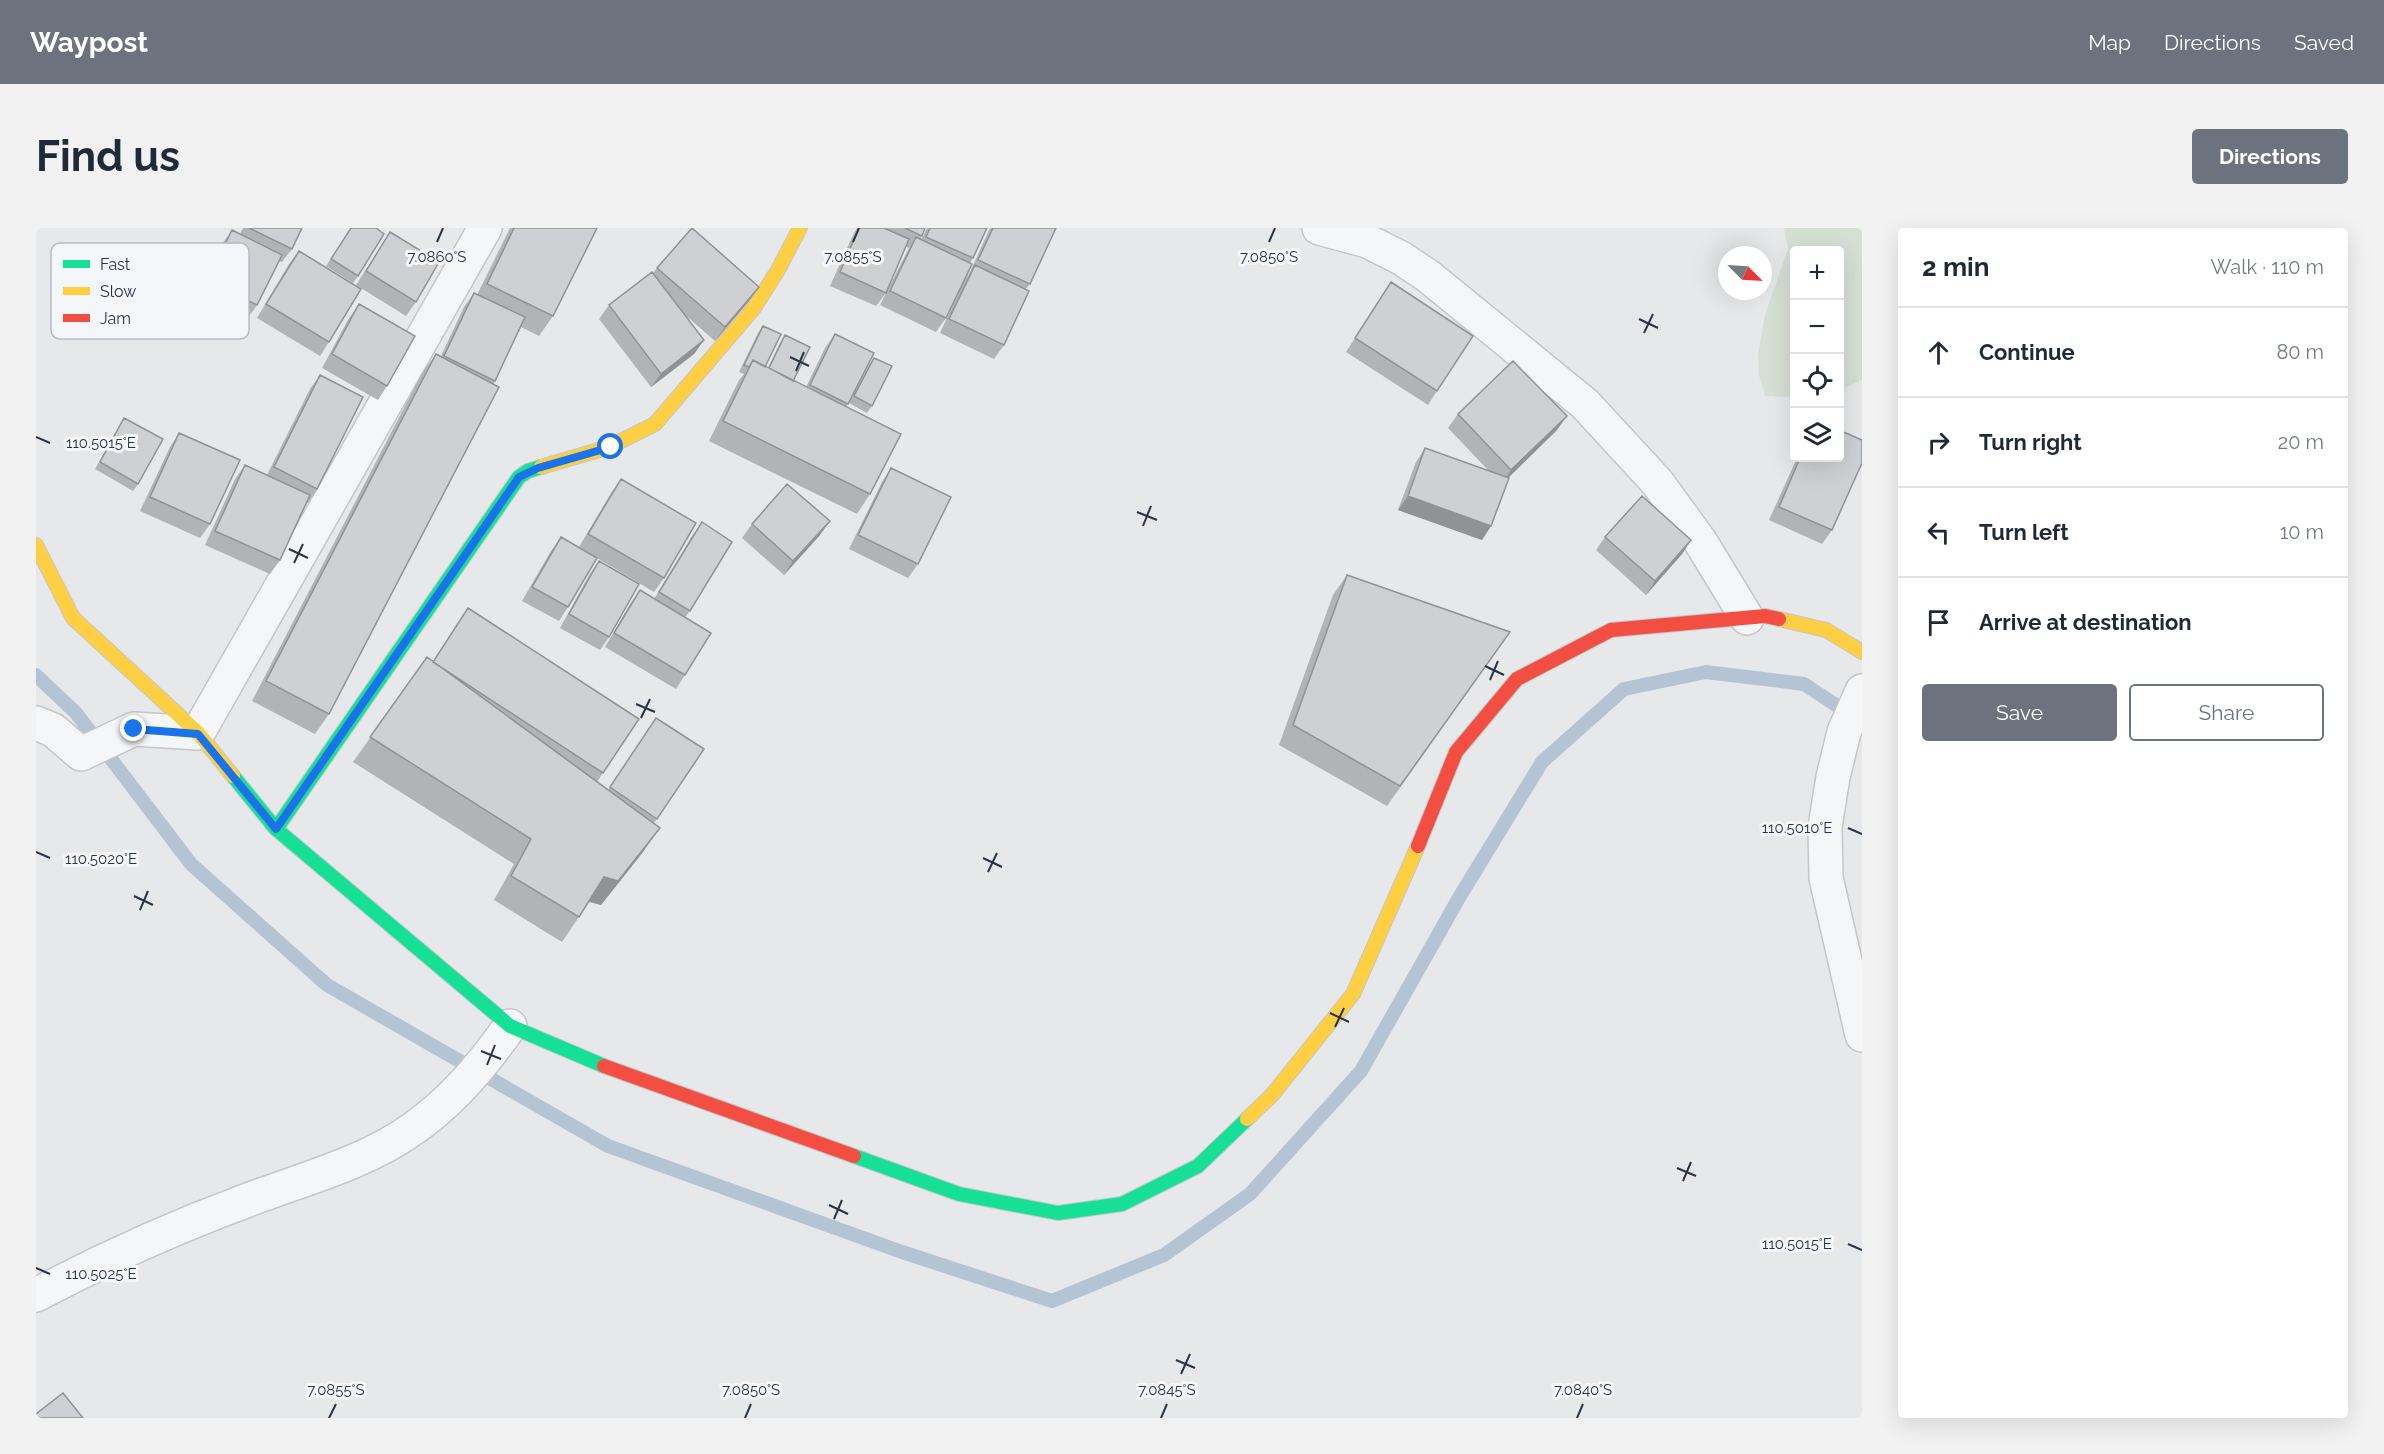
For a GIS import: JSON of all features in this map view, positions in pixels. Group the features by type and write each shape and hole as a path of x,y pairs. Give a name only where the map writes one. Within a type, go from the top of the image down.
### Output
{"street":[{"path":"198,734 278,589 485,228"},
{"path":"276,829 519,477 538,468 637,437 655,424 754,308 778,270 800,228"},
{"path":"1319,228 1367,241 1401,258 1428,276 1586,404 1657,482 1700,541 1747,618"},
{"path":"36,545 73,618 198,734 276,829 503,1037 600,1064 959,1194 1058,1213 1122,1204 1198,1166 1272,1095 1353,994 1402,885 1456,752 1517,679 1611,630 1766,616 1826,630 1862,652"},
{"path":"1861,693 1845,732 1833,777 1825,827 1826,878 1862,1035"},
{"path":"36,723 53,730 81,754 134,729 198,734"},
{"path":"36,1295 87,1268 217,1212 371,1154 414,1129 460,1090 503,1037"}],"shaded area":[{"path":"1784,228 1862,228 1862,380 1844,388 1844,246 1790,246 1790,397 1765,396 1759,375 1758,355 1765,315 1788,249"}],"building":[{"path":"249,228 302,228 292,249"},
{"path":"351,228 376,228 384,234 358,276 331,259"},
{"path":"514,228 597,228 553,316 487,284"},
{"path":"692,228 759,287 725,327 657,268"},
{"path":"859,228 884,228 909,239 886,293 840,272"},
{"path":"905,228 925,228 922,236"},
{"path":"930,228 987,228 973,258 926,237"},
{"path":"993,228 1056,228 1030,284 978,260"},
{"path":"232,230 282,255 257,305 249,301 249,243 226,243"},
{"path":"390,232 439,262 416,302 366,271"},
{"path":"916,237 972,264 946,318 890,291"},
{"path":"299,251 361,289 329,342 266,304"},
{"path":"975,265 1029,291 1004,345 949,319"},
{"path":"652,272 704,340 661,374 609,305"},
{"path":"1391,282 1473,336 1437,391 1355,338"},
{"path":"474,293 525,317 495,381 444,356"},
{"path":"359,304 415,336 387,386 332,354"},
{"path":"763,326 781,334 765,367 753,360 749,367 744,365"},
{"path":"835,334 874,353 848,404 810,385"},
{"path":"785,335 810,347 793,381 769,368"},
{"path":"436,354 499,387 329,714 266,681"},
{"path":"874,358 892,366 872,406 854,396"},
{"path":"753,360 901,434 870,494 723,421"},
{"path":"1513,361 1567,416 1511,470 1458,414"},
{"path":"320,375 363,397 317,489 274,467"},
{"path":"124,418 163,439 138,484 100,462"},
{"path":"1844,432 1862,440 1862,463 1832,530 1779,507 1798,462 1844,462"},
{"path":"179,433 240,460 210,524 150,497"},
{"path":"1425,448 1509,478 1491,526 1408,496"},
{"path":"245,465 310,495 280,560 215,531"},
{"path":"891,468 951,497 918,564 858,535"},
{"path":"621,479 696,523 664,578 588,534"},
{"path":"787,484 830,521 793,561 752,524"},
{"path":"1642,496 1691,540 1655,581 1605,537"},
{"path":"702,522 732,542 690,611 659,592"},
{"path":"561,537 597,558 568,607 532,587"},
{"path":"599,561 639,584 609,637 569,614"},
{"path":"1347,575 1510,632 1400,786 1293,725"},
{"path":"640,590 711,633 685,675 614,633"},
{"path":"468,608 639,719 603,773 433,662"},
{"path":"427,657 660,828 618,881 604,877 579,917 511,876 531,839 370,737"},
{"path":"656,718 704,749 657,819 610,787"},
{"path":"63,1393 83,1418 36,1418 36,1414"}],"waterway":[{"path":"36,675 76,713 191,864 327,985 608,1146 902,1252 1052,1301 1164,1255 1250,1194 1361,1071 1460,896 1542,762 1624,689 1706,672 1804,684 1851,715"}],"traffic: fast":[{"path":"276,829 519,477 541,467"},
{"path":"233,776 276,829 510,1026 604,1066"},
{"path":"854,1156 959,1194 1058,1213 1122,1204 1198,1166 1247,1119"}],"traffic: slow":[{"path":"541,467 609,447 655,424 754,308 778,270 800,228"},
{"path":"36,545 73,618 198,733 233,776"},
{"path":"1779,619 1826,630 1862,652"},
{"path":"1247,1119 1272,1095 1353,994 1418,846"}],"traffic: jam":[{"path":"1418,846 1456,752 1517,679 1611,630 1765,616 1779,619"},
{"path":"604,1066 854,1156"}],"route":[{"path":"134,729 198,734 276,829 519,477 528,471 611,447"}]}
